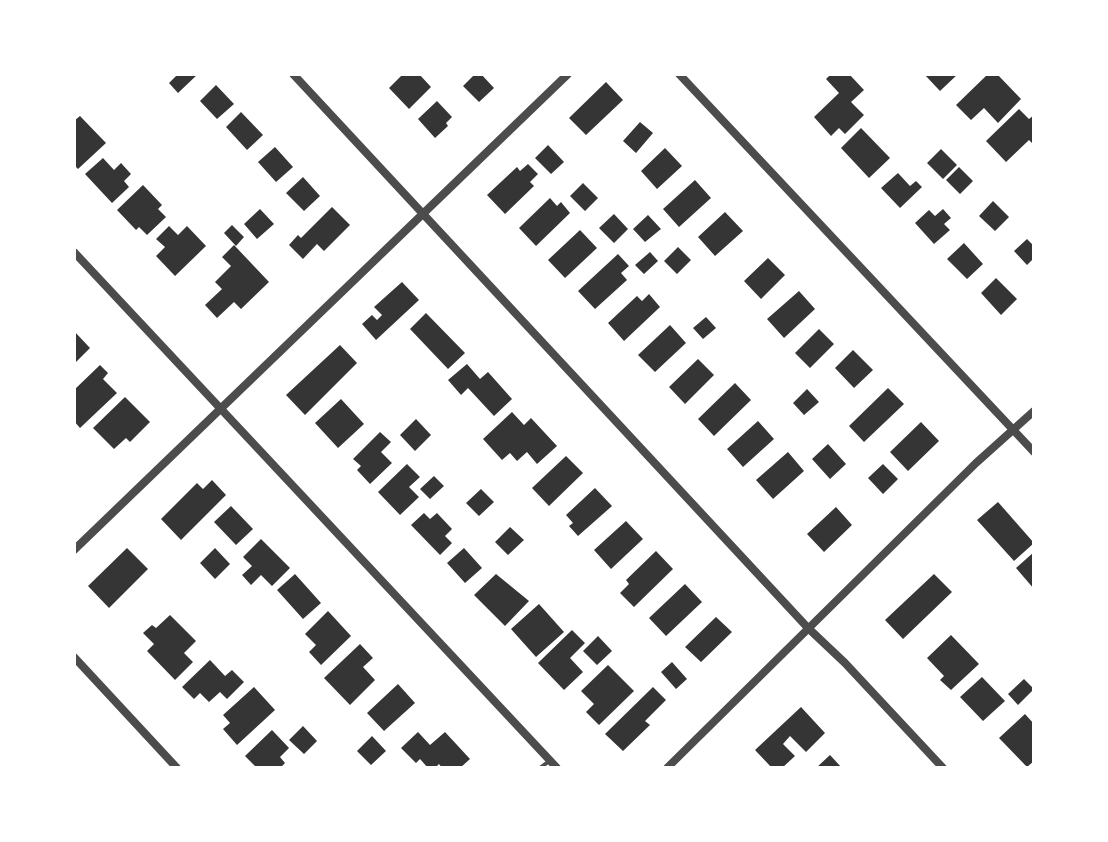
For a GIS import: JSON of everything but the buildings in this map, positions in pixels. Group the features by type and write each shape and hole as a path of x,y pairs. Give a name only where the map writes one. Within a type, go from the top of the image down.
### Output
{"street":[{"path":"293,74 808,628 943,768"},
{"path":"74,550 568,74"},
{"path":"679,74 1034,452"},
{"path":"74,252 557,768"},
{"path":"667,768 1034,411"},
{"path":"74,657 177,768"}],"lane":[{"path":"540,768 550,760"}]}
